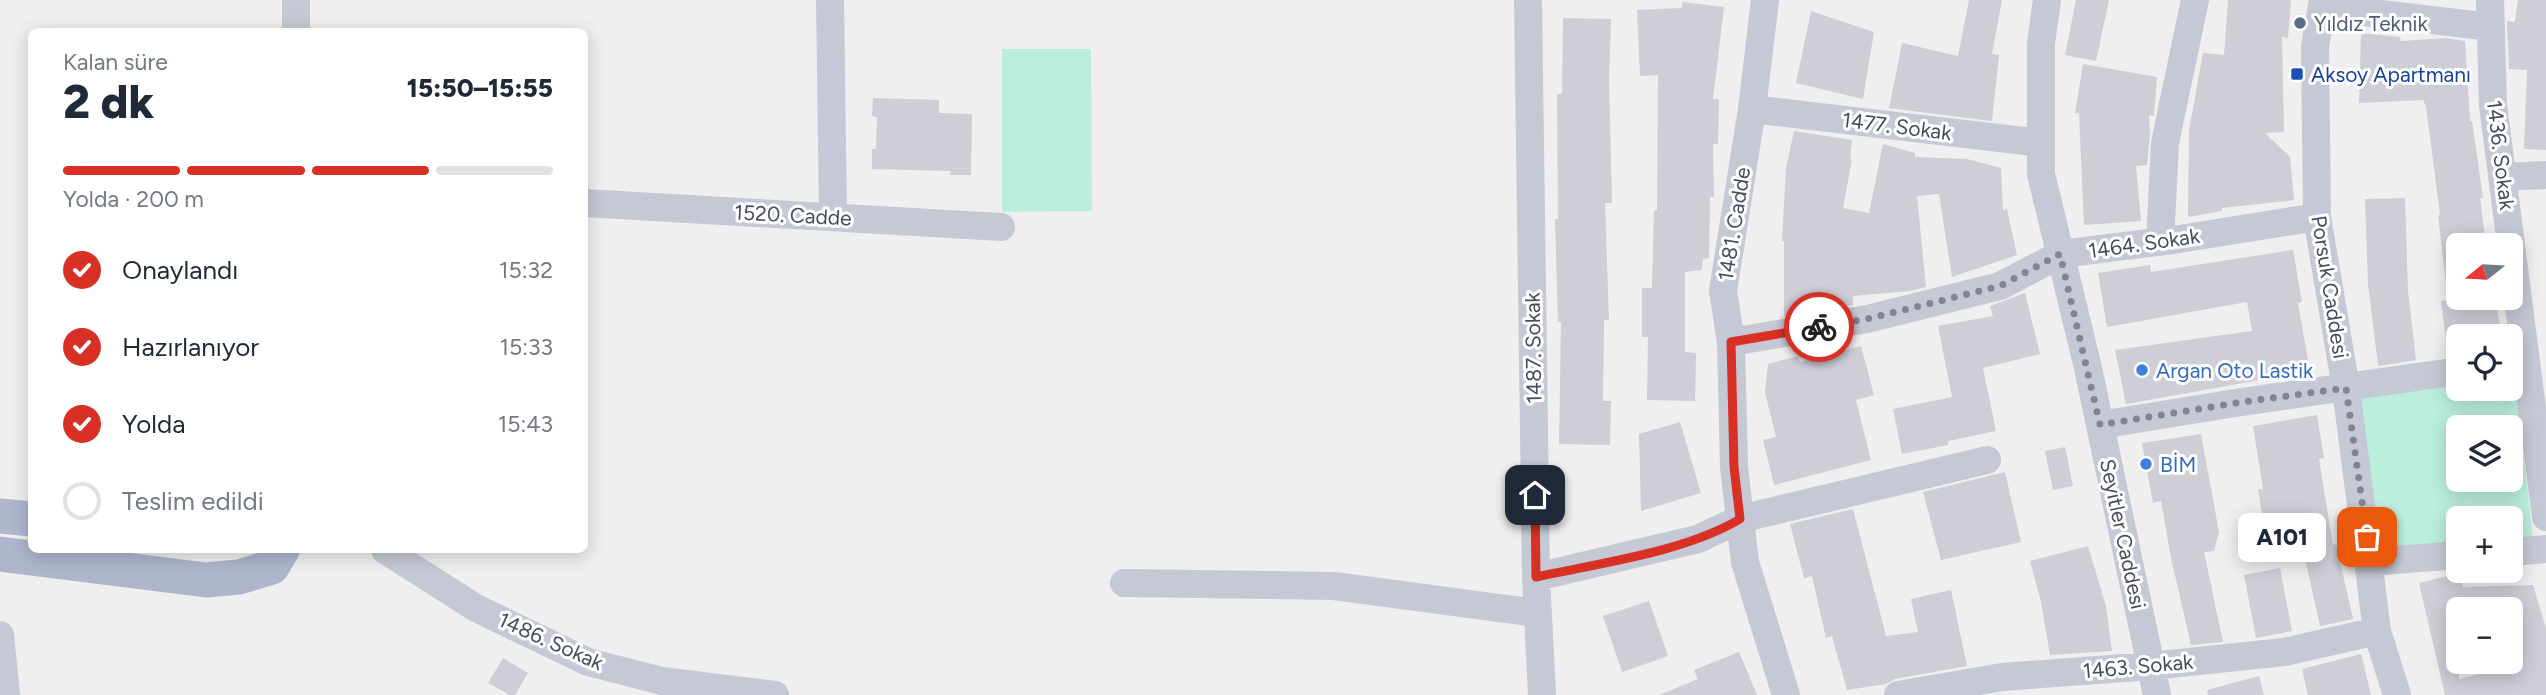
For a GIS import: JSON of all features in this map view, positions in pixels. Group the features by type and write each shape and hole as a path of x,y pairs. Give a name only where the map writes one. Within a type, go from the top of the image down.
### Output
{"main road":[{"path":"0,516 28,519"},
{"path":"0,554 206,580 239,577 272,567 280,553"}],"street":[{"path":"296,0 296,28"},
{"path":"830,0 833,217"},
{"name":"1487. Sokak","path":"1535,0 1536,577 1542,695"},
{"name":"1481. Cadde","path":"1765,0 1752,108 1723,290 1731,342 1734,467 1745,562 1786,695"},
{"name":"Seyitler Caddesi","path":"2047,0 2041,43 2042,174 2100,425 2157,695"},
{"path":"2160,242 2165,143 2195,0"},
{"path":"2323,3 2491,13"},
{"name":"Porsuk Caddesi","path":"2323,3 2315,46 2317,217 2346,388 2377,631 2397,695"},
{"name":"1436. Sokak","path":"2491,13 2493,105 2504,177 2516,324"},
{"name":"1477. Sokak","path":"1752,108 2041,143"},
{"path":"2504,177 2546,175"},
{"name":"1520. Cadde","path":"588,203 1001,227"},
{"name":"1464. Sokak","path":"1731,342 1867,319 2000,286 2060,254 2160,242 2317,217"},
{"path":"2100,425 2446,373"},
{"name":"1436. Sokak","path":"2523,386 2546,517"},
{"path":"1536,577 1698,540 1740,519 1987,460"},
{"path":"2523,551 2546,549"},
{"name":"1486. Sokak","path":"390,553 476,608 588,662 674,689 775,695"},
{"path":"2370,562 2446,556"},
{"path":"1124,583 1334,586 1537,613"},
{"name":"1463. Sokak","path":"1898,695 2002,677 2151,666 2284,652 2377,631"},
{"path":"0,635 6,695"}],"green space":[{"path":"1002,49 1091,49 1092,211 1002,212"},
{"path":"2446,383 2446,401 2517,401 2519,415 2446,415 2446,492 2523,492 2523,452 2533,539 2523,540 2523,506 2446,506 2446,546 2370,550 2349,396"}],"building":[{"path":"1969,0 2002,0 1992,54 1999,55 1992,121 1889,108 1902,43 1958,56"},
{"path":"2076,0 2109,0 2096,61 2065,55"},
{"path":"2228,0 2291,0 2288,38 2282,37 2284,132 2265,133 2290,157 2294,200 2222,208 2222,211 2188,217 2189,130 2203,53 2224,55"},
{"path":"2518,0 2546,0 2546,150 2524,149 2527,70 2509,69 2507,21 2515,22"},
{"path":"1682,2 1724,7 1713,99 1719,99 1718,144 1713,144 1714,197 1710,197 1709,258 1703,259 1702,270 1685,272 1685,352 1696,353 1695,401 1647,400 1648,337 1642,337 1642,288 1652,288 1654,210 1657,210 1658,75 1640,76 1637,10 1682,8"},
{"path":"1811,11 1874,32 1863,99 1796,83"},
{"path":"1563,18 1611,19 1609,79 1612,203 1605,203 1609,320 1604,320 1603,401 1611,401 1610,445 1559,444 1561,322 1558,322 1555,219 1558,219 1557,94 1562,94"},
{"path":"2361,33 2400,37 2401,41 2446,38 2465,41 2470,121 2483,198 2480,198 2484,233 2446,233 2446,283 2426,106 2423,100 2359,103"},
{"path":"2083,64 2157,77 2154,116 2149,115 2147,165 2136,166 2141,221 2084,225 2079,113 2075,113"},
{"path":"873,98 939,100 939,113 972,114 971,175 950,175 951,171 872,169 877,117 872,116"},
{"path":"1794,131 1852,140 1850,161 1852,159 1843,208 1869,213 1883,144 1915,153 1915,157 1967,159 2001,168 2003,210 2007,209 2017,255 1952,277 1939,194 1917,196 1926,287 1853,296 1853,305 1784,316 1782,241 1786,168"},
{"path":"2405,198 2408,291 2416,360 2378,366 2368,284 2365,199"},
{"path":"2293,250 2302,302 2298,303 2310,371 2126,404 2115,350 2252,331 2247,302 2107,327 2098,273 2150,265 2151,272"},
{"path":"2025,293 2040,354 1983,368 1996,431 1948,441 1948,445 1902,454 1893,409 1952,397 1938,326 1993,316 1990,306"},
{"path":"2446,300 2446,310 2498,310 2499,324 2446,324 2446,340 2441,301"},
{"path":"1861,346 1874,395 1856,400 1871,460 1774,485 1763,440 1776,437 1765,393 1768,364 1798,356 1800,362"},
{"path":"2317,415 2324,458 2319,459 2333,545 2336,544 2353,619 2320,626 2296,519 2264,526 2258,490 2263,489 2253,426"},
{"path":"1680,422 1701,493 1641,511 1639,434"},
{"path":"2201,434 2219,532 2214,551 2204,552 2223,642 2191,645 2161,501 2153,503 2142,443"},
{"path":"2065,447 2073,486 2053,490 2045,451"},
{"path":"2005,472 2021,542 1941,560 1923,492"},
{"path":"1853,509 1886,636 1918,632 1911,599 1951,590 1967,666 1847,690 1832,636 1826,638 1812,576 1804,578 1790,524"},
{"path":"2088,546 2106,606 2112,651 2050,655 2041,602 2030,561"},
{"path":"2280,568 2292,631 2256,638 2244,575"},
{"path":"2446,576 2446,583 2462,583 2463,587 2533,585 2546,628 2546,695 2445,695 2419,583"},
{"path":"1649,601 1668,656 1622,672 1603,616"},
{"path":"1739,652 1757,695 1659,695 1698,679 1694,670"},
{"path":"2361,654 2371,695 2308,695 2302,669"},
{"path":"503,658 528,673 515,695 488,683"},
{"path":"2259,676 2264,695 2208,695 2207,690"}],"way so far":[{"path":"1819,327 1867,319 2000,286 2060,254 2100,425 2346,388 2367,537"}],"place":[{"name":"Yıldız Teknik","path":"2300,23"},
{"name":"Aksoy Apartmanı","path":"2297,74"},
{"name":"Argan Oto Lastik","path":"2142,370"},
{"name":"BİM","path":"2146,464"},
{"name":"A101","path":"2367,537"}],"route":[{"path":"1535,495 1536,577 1698,540 1740,519 1734,467 1731,342 1819,327"}]}
